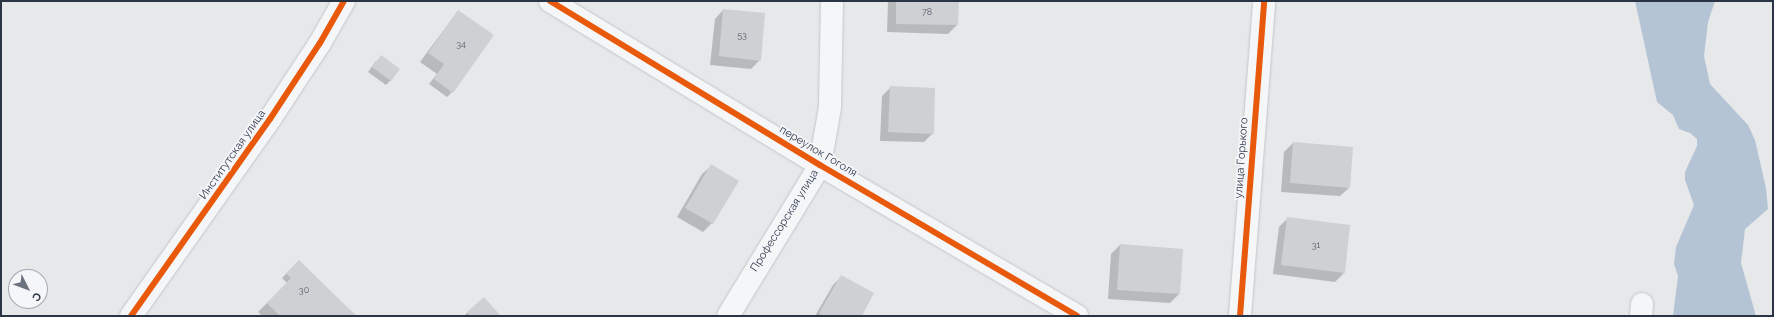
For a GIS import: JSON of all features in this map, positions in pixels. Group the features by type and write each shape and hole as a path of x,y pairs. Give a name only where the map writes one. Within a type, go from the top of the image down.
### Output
{"street":[{"name":"Институтская улица","path":"131,316 270,119 320,43 344,1"},
{"name":"переулок Гоголя","path":"550,1 820,165 1077,316"},
{"name":"Профессорская улица","path":"728,316 820,165 830,108 832,1"},
{"name":"улица Горького","path":"1240,316 1264,1"}],"water":[{"path":"1635,1 1715,1 1708,22 1704,56 1710,84 1748,125 1755,140 1766,188 1768,209 1745,229 1741,263 1756,316 1673,316 1678,276 1674,264 1676,247 1694,205 1685,180 1685,172 1697,146 1697,139 1690,133 1679,129 1673,115 1657,102"}],"building":[{"path":"896,1 959,1 958,25 896,24"},
{"path":"723,9 765,13 761,61 719,56"},
{"path":"458,10 494,35 453,93 434,79 444,64 428,53"},
{"path":"381,55 400,69 391,81 372,67"},
{"path":"890,86 935,88 934,134 888,132"},
{"path":"1293,142 1353,147 1350,188 1290,183"},
{"path":"711,164 739,181 713,224 685,208"},
{"path":"1287,217 1350,225 1345,273 1281,265"},
{"path":"1120,244 1183,249 1180,294 1117,290"},
{"path":"299,260 357,316 280,316 267,303 291,278 286,273"},
{"path":"841,275 874,293 862,316 823,316 819,313"},
{"path":"484,297 501,316 470,316 467,312"}],"cycle path":[{"path":"131,316 270,119 320,43 344,1"},
{"path":"550,1 820,165 1077,316"},
{"path":"1240,316 1264,1"}]}
